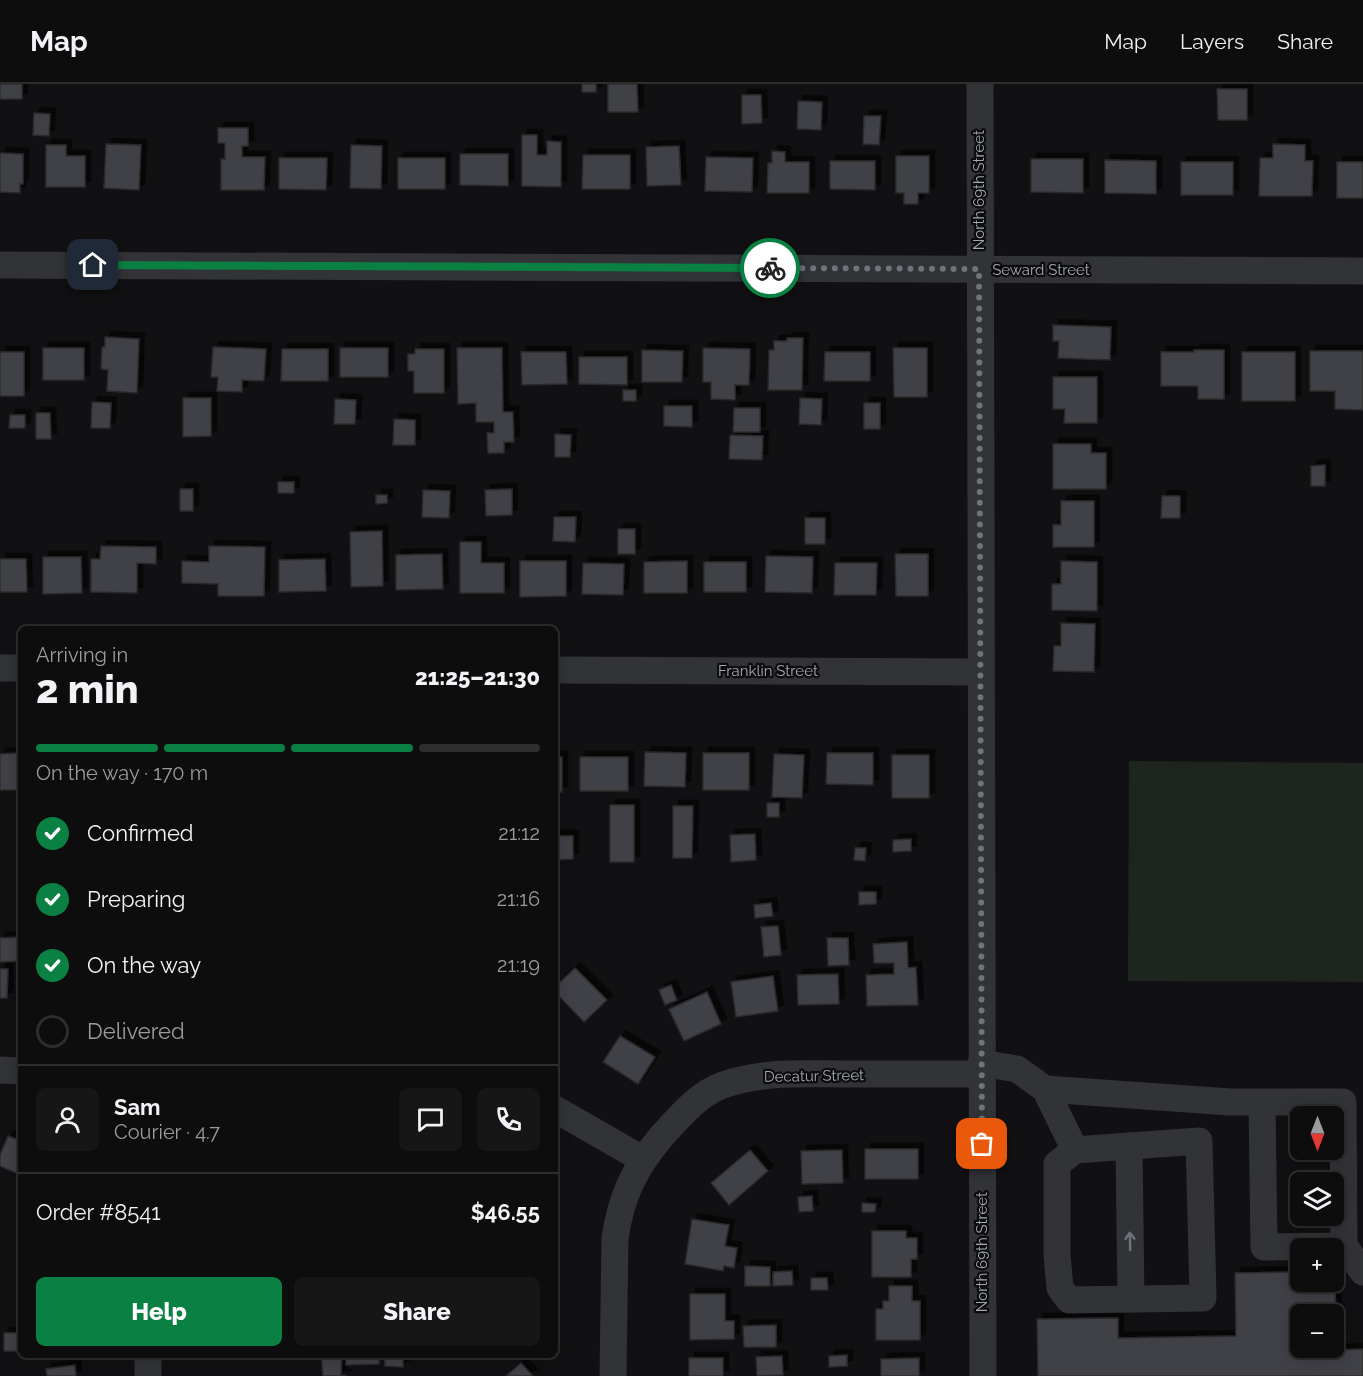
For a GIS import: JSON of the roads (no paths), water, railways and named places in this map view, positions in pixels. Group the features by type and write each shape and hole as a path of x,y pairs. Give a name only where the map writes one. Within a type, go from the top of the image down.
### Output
{"street":[{"name":"North 69th Street","path":"980,84 982,1376"},
{"name":"Seward Street","path":"0,265 1363,272"},
{"path":"0,668 18,668"},
{"name":"Franklin Street","path":"558,670 980,672"},
{"path":"0,1070 18,1071"},
{"name":"Decatur Street","path":"613,1376 617,1219 630,1182 642,1159 697,1100 722,1086 765,1074 1017,1070 1045,1089"},
{"path":"1045,1089 1230,1102 1343,1102 1344,1238"},
{"path":"1045,1089 1075,1150"},
{"path":"1262,1102 1264,1247 1290,1247"},
{"path":"558,1111 642,1159"},
{"path":"1199,1141 1203,1298 1069,1300 1060,1288 1057,1256 1057,1164 1075,1150 1129,1146 1199,1141"},
{"path":"1129,1146 1131,1299"},
{"path":"1344,1246 1363,1272"},
{"path":"148,1358 148,1376"}]}
